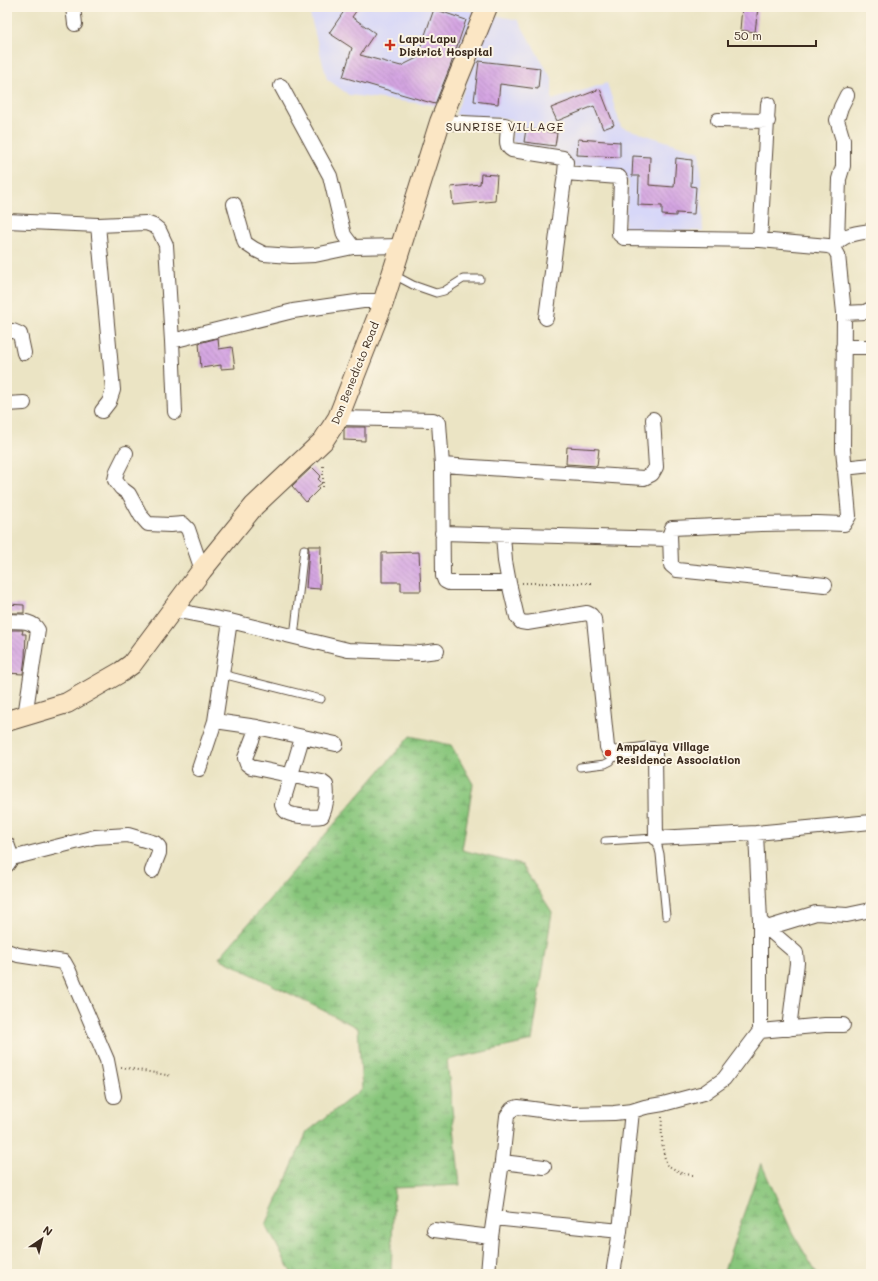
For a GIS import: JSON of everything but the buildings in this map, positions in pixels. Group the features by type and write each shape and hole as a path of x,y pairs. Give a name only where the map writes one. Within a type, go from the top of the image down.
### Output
{"street":[{"path":"73,7 75,24"},
{"name":"Don Benedicto Road","path":"16,718 67,703 121,672 132,664 202,570 254,506 324,441 338,418 383,303 440,122 487,7"},
{"path":"281,86 330,176 344,235 353,247"},
{"path":"825,585 677,570 671,565 670,534 672,528 761,524 844,524 849,516 843,449 844,313 836,245 839,179 843,166 843,140 838,120 841,107 847,95"},
{"path":"760,240 768,104"},
{"path":"718,120 768,121"},
{"path":"440,122 505,125 508,128 507,146 509,149 563,158 566,162 546,318"},
{"path":"565,173 616,176 621,180 619,234 624,238 760,240 828,246 836,245 841,239 854,234 871,231"},
{"path":"234,204 245,243 264,254 291,256 315,254 353,247 401,246"},
{"path":"7,221 98,225 146,223 159,230 166,245 175,412"},
{"path":"98,225 113,390 109,402 102,411"},
{"path":"172,341 293,310 363,301 383,303"},
{"path":"844,313 865,312 871,309"},
{"path":"7,331 13,331 20,334 24,353"},
{"path":"843,347 871,347"},
{"path":"7,404 24,403"},
{"path":"338,418 433,420 439,423 442,465 443,576 445,581 450,583 509,583"},
{"path":"442,465 644,478 652,474 656,467 653,419"},
{"path":"126,453 117,471 115,480 121,488 129,494 141,516 148,524 183,524 188,529 202,570"},
{"path":"844,468 871,465"},
{"path":"442,533 670,539"},
{"path":"503,535 505,561 509,583 517,617 521,622 527,623 587,613 594,619 607,747 609,751 614,754 650,748 653,749 655,753 656,838 756,833 871,822"},
{"path":"173,610 230,621 348,650 421,653 437,651"},
{"path":"7,621 31,622 38,630 16,718"},
{"path":"199,769 216,721 230,621"},
{"path":"216,721 257,727 302,738 336,744"},
{"path":"257,727 245,758 248,764 252,767 292,776 302,738"},
{"path":"488,1274 491,1237 508,1116 512,1109 518,1107 571,1114 632,1112 645,1107 663,1104 704,1093 724,1079 760,1030 764,925 756,833"},
{"path":"7,844 9,862 95,837 128,835 155,843 159,853 152,870"},
{"path":"764,925 816,913 847,916 871,910"},
{"path":"764,925 796,953 797,963 789,1029"},
{"path":"7,951 18,955 64,962 108,1065 114,1096"},
{"path":"760,1030 843,1025"},
{"path":"613,1274 620,1231 632,1112"},
{"path":"502,1162 544,1167"},
{"path":"494,1218 620,1231"},
{"path":"434,1230 491,1237"}],"lane":[{"path":"392,274 408,283 436,293 444,291 463,279 480,279"},
{"path":"294,637 304,549"},
{"path":"222,674 321,699"},
{"path":"580,767 605,764 612,761 614,754"},
{"path":"605,841 656,838 660,854 666,916"}],"path":[{"path":"509,583 593,583"},
{"path":"108,1065 172,1076"},
{"path":"663,1104 662,1129 664,1157 667,1165 683,1174 693,1175"}],"shaded area":[{"name":"Lapu-Lapu District Hospital","path":"308,7 454,7 475,12 441,106 349,95 327,79"},
{"path":"499,16 518,20 552,79 552,100 607,83 621,127 700,152 703,231 624,230 629,182 616,169 574,168 564,153 512,142 512,119 455,115 488,24"}],"green space":[{"path":"410,736 451,745 473,784 462,850 522,865 552,912 532,1041 447,1060 460,1185 394,1188 391,1274 292,1274 266,1225 307,1132 362,1089 358,1028 219,958"},
{"path":"761,1163 792,1232 817,1274 723,1274"}],"place":[{"name":"Lapu-Lapu District Hospital","path":"390,45"},
{"name":"Ampalaya Village Residence Association","path":"608,753"}],"district":[{"name":"SUNRISE VILLAGE","path":"505,127"}]}
